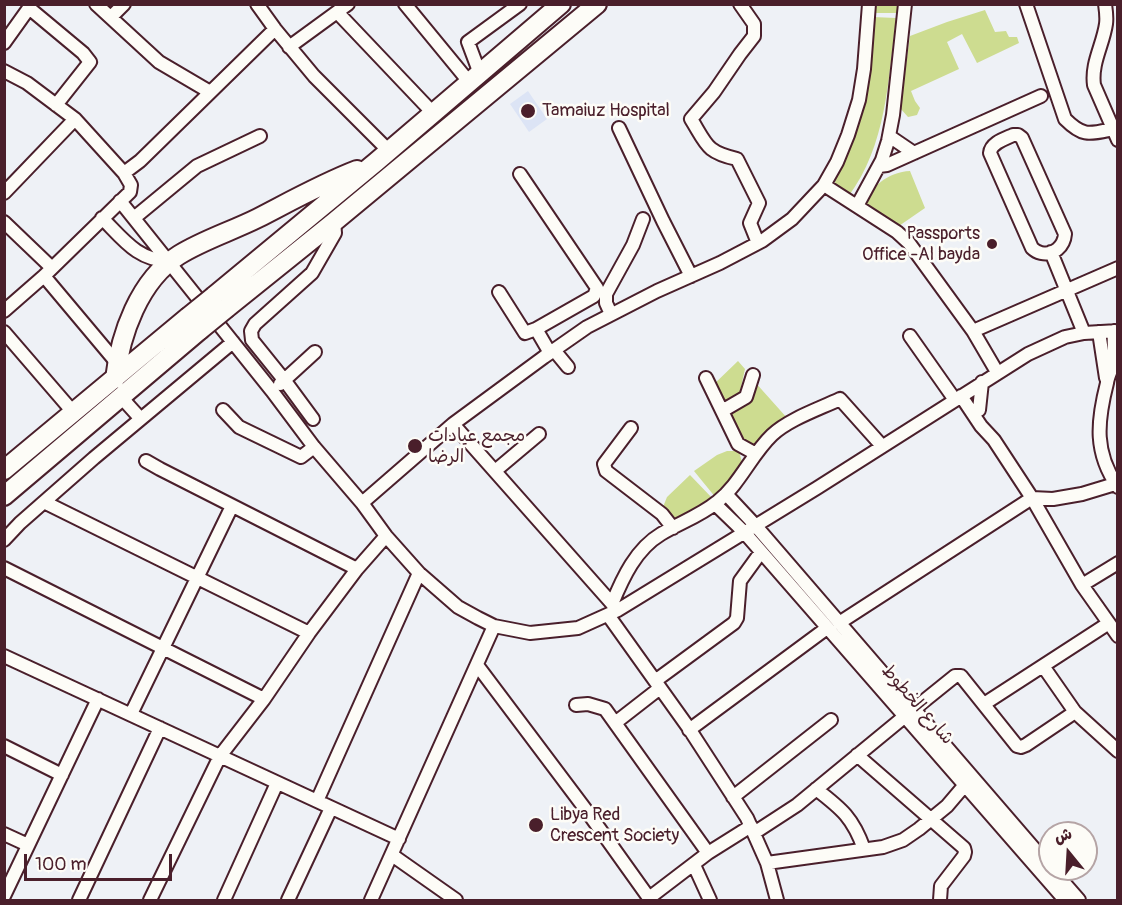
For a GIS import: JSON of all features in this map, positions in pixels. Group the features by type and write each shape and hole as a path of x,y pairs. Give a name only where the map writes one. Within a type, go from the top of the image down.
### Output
{"highway":[{"path":"4,496 121,397 194,323 382,157 561,4"},
{"path":"220,302 334,222 597,4"},
{"path":"116,371 121,344 135,308 151,283 170,261 190,249 382,157"},
{"path":"8,460 73,412 116,371 194,323"}],"street":[{"path":"96,4 159,62 210,92"},
{"path":"111,17 124,4"},
{"path":"257,4 274,29 382,157"},
{"path":"405,4 475,79"},
{"path":"475,79 468,42 520,4"},
{"path":"740,4 754,24 754,36 714,92 691,119 708,148 721,155 737,159 759,203 750,223 758,243"},
{"path":"362,503 453,424 587,327 758,243 792,219 824,184 837,162 848,135 859,100 864,69 869,4"},
{"path":"857,206 879,166 889,136 905,4"},
{"path":"1026,4 1065,119 1074,128 1088,134 1115,134 1094,85 1093,76 1106,24 1105,4"},
{"path":"4,43 29,8 83,53 90,62 56,105"},
{"path":"289,46 343,8 433,113"},
{"path":"124,173 140,161 274,29"},
{"path":"4,71 27,83 75,119 124,173 131,185 130,192 48,272 4,311"},
{"path":"879,166 887,165 1041,96"},
{"path":"4,193 75,119"},
{"path":"619,128 691,276"},
{"path":"1013,135 1022,138 1065,234 1065,242 1060,248 1051,252 1040,253 1032,248 990,153 993,145 1013,135"},
{"path":"134,218 197,166 260,136"},
{"path":"889,136 914,153"},
{"path":"499,291 525,333 594,296 597,288 520,174"},
{"path":"824,184 897,232 909,243 973,331 998,372"},
{"path":"120,201 170,261 314,447 419,573 458,607 494,626 530,633 578,628 613,610 817,488 1028,354 1065,337 1116,331 1116,359 1107,382 1099,441 1102,459 1116,485 1053,499 1032,498 839,623"},
{"path":"102,218 140,254 152,259 170,261"},
{"path":"612,314 606,303 606,294 633,245 643,219"},
{"path":"4,222 48,272 116,371"},
{"path":"313,419 252,340 251,332 255,324 312,273 335,232 334,222"},
{"path":"1051,252 1084,333"},
{"path":"973,331 1118,268"},
{"path":"536,329 552,351 568,367"},
{"path":"4,332 73,412"},
{"path":"1099,332 1107,382"},
{"path":"910,336 957,398 975,411 989,428 994,441 1032,498 1082,585 1118,636"},
{"path":"4,540 140,418 233,342"},
{"path":"272,391 315,352"},
{"path":"722,411 746,397 753,375"},
{"path":"706,378 738,444 756,454"},
{"path":"975,411 982,382"},
{"path":"121,397 140,418"},
{"path":"957,398 975,411"},
{"path":"613,610 620,583 636,556 660,534 715,504 736,483 772,434 788,424 840,399 882,446"},
{"path":"224,410 239,427 301,457 314,447"},
{"path":"453,424 613,610 657,684 753,830 767,863 777,900"},
{"path":"631,428 604,464 606,471 662,514 673,528"},
{"path":"495,471 539,434"},
{"path":"146,461 357,569"},
{"name":"شارع الخطوط","path":"726,494 756,525 839,623 964,786 1065,900"},
{"path":"44,502 309,633"},
{"name":"شارع الخطوط","path":"715,504 744,532 827,628 909,713 1038,854"},
{"path":"131,714 232,506"},
{"path":"150,900 220,756 264,699 309,633 357,569 386,536"},
{"path":"615,723 657,684 734,623 740,581 761,552"},
{"path":"1082,585 1118,563"},
{"path":"4,568 264,699"},
{"path":"317,801 419,573"},
{"path":"984,704 1109,623"},
{"path":"371,900 494,626"},
{"path":"689,730 827,628"},
{"path":"4,656 399,839"},
{"path":"477,665 590,814 649,899 708,853 797,805 958,675 1017,746 1022,747 1075,712"},
{"path":"1043,666 1075,712 1118,752"},
{"path":"4,896 98,699"},
{"path":"576,705 588,704 604,710 708,853"},
{"path":"733,797 831,720"},
{"path":"79,900 160,728"},
{"path":"4,746 62,775"},
{"path":"857,755 964,848 964,856 941,886 940,900"},
{"path":"224,900 277,783"},
{"path":"767,863 883,847 903,840 947,806 964,786"},
{"path":"816,789 846,814 864,849"},
{"path":"288,900 331,807"},
{"path":"4,834 28,845"},
{"path":"392,855 456,900"},
{"path":"694,864 710,900"},
{"name":"شارع الخطوط","path":"1062,881 1079,900"}],"shaded area":[{"name":"Tamaiuz Hospital","path":"528,91 547,119 529,132 510,104"}],"green space":[{"path":"876,5 897,5 897,13 875,13"},
{"path":"985,10 995,32 1006,31 1009,37 1017,37 1019,43 977,63 962,34 947,42 959,69 911,91 920,108 917,115 908,117 900,108 910,36"},
{"path":"873,17 896,18 888,88 871,156 848,197 836,189 835,182 854,133"},
{"path":"910,171 925,208 896,228 865,209 870,194 880,182 894,174"},
{"path":"738,361 745,369 739,396 729,404 721,403 711,387"},
{"path":"754,381 788,419 754,449 735,437 729,419"},
{"path":"727,451 739,451 743,466 716,498 694,471"},
{"path":"690,475 714,500 681,523 665,516 663,507 667,497"}],"place":[{"name":"Tamaiuz Hospital","path":"528,111"},
{"name":"Passports Office -Al bayda","path":"992,244"},
{"name":"مجمع عيادات الرضا","path":"415,446"},
{"name":"Libya Red Crescent Society","path":"536,825"}]}
